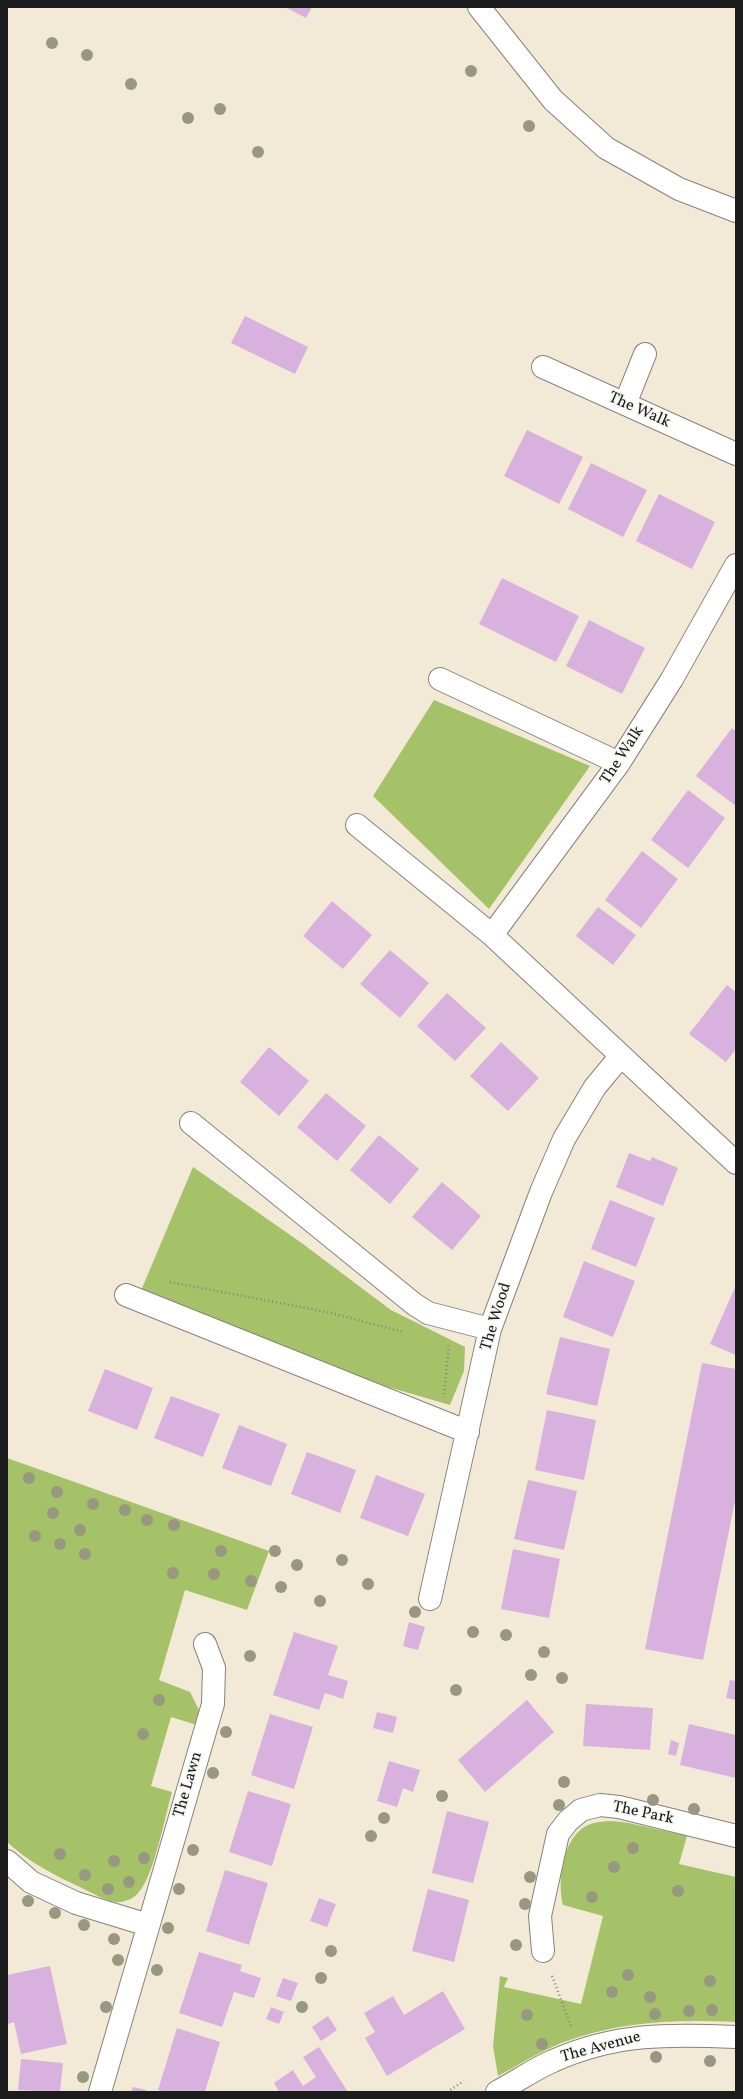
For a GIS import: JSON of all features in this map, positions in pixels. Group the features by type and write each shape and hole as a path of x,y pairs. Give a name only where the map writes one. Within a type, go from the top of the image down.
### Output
{"street":[{"path":"480,7 553,100 606,148 679,189 736,211"},
{"path":"625,404 645,354"},
{"name":"The Walk","path":"543,366 736,454"},
{"name":"The Walk","path":"492,935 619,763 672,679 736,564"},
{"path":"440,679 619,763"},
{"path":"357,825 492,935 620,1057 736,1163"},
{"name":"The Wood","path":"430,1599 490,1329 541,1192 564,1139 595,1087 620,1057"},
{"path":"191,1123 414,1304 428,1313 490,1329"},
{"path":"126,1295 468,1432"},
{"name":"The Lawn","path":"100,2092 213,1704 214,1668 205,1644"},
{"name":"The Park","path":"543,1951 540,1916 558,1834 568,1821 581,1810 600,1805 619,1807 736,1836"},
{"path":"7,1861 31,1882 76,1903 148,1925"},
{"name":"The Avenue","path":"497,2092 553,2061 580,2051 620,2040 679,2034 736,2037"}],"path":[{"path":"164,1280 327,1312 411,1334"},
{"path":"441,1422 449,1343 457,1321"},
{"path":"543,1951 580,2051"},
{"path":"447,2092 464,2081"}],"green space":[{"path":"434,700 590,766 489,909 373,796"},
{"path":"193,1167 303,1244 391,1310 465,1347 464,1371 450,1405 340,1373 140,1293"},
{"path":"7,1458 269,1551 247,1610 185,1590 159,1680 190,1692 199,1710 197,1725 171,1717 151,1786 172,1792 150,1873 139,1892 131,1899 125,1901 115,1902 107,1900 63,1879 34,1863 7,1842"},
{"path":"612,1821 629,1823 687,1836 679,1864 736,1877 736,2022 670,2021 606,2030 564,2042 498,2076 493,2046 500,1976 508,1978 504,1987 581,2004 603,1916 563,1905 561,1895 561,1873 567,1850 572,1839 579,1831 591,1824"}],"building":[{"path":"285,7 312,7 306,18"},
{"path":"245,316 308,347 295,374 231,343"},
{"path":"527,430 583,457 559,504 504,476"},
{"path":"591,463 647,490 623,537 568,509"},
{"path":"659,494 715,522 692,569 636,541"},
{"path":"502,578 579,616 556,662 479,624"},
{"path":"589,620 645,648 622,694 566,666"},
{"path":"732,728 736,732 736,806 696,776"},
{"path":"688,790 725,818 688,868 651,840"},
{"path":"642,851 678,879 641,928 605,900"},
{"path":"332,901 372,935 343,969 303,936"},
{"path":"598,907 636,935 613,965 576,936"},
{"path":"390,950 429,983 400,1018 360,984"},
{"path":"727,985 736,992 736,1049 726,1062 689,1034"},
{"path":"447,993 486,1028 455,1061 417,1026"},
{"path":"501,1042 539,1078 508,1111 470,1076"},
{"path":"269,1047 309,1081 279,1116 240,1082"},
{"path":"326,1093 366,1126 337,1161 297,1127"},
{"path":"379,1135 419,1169 390,1204 350,1170"},
{"path":"629,1153 650,1161 652,1157 678,1168 663,1206 616,1187"},
{"path":"442,1182 481,1216 452,1250 412,1217"},
{"path":"610,1200 655,1218 636,1267 591,1249"},
{"path":"584,1261 635,1281 613,1337 563,1317"},
{"path":"736,1285 736,1355 710,1344"},
{"path":"560,1337 610,1349 597,1406 546,1394"},
{"path":"702,1363 736,1369 736,1496 703,1660 645,1649"},
{"path":"105,1369 153,1388 137,1430 88,1411"},
{"path":"171,1396 220,1414 203,1457 154,1438"},
{"path":"547,1410 596,1420 584,1480 535,1470"},
{"path":"239,1425 287,1444 271,1486 222,1468"},
{"path":"307,1452 356,1470 340,1513 291,1494"},
{"path":"376,1475 425,1494 408,1536 360,1518"},
{"path":"528,1480 577,1491 564,1550 514,1539"},
{"path":"513,1549 560,1559 549,1618 501,1609"},
{"path":"409,1622 425,1627 418,1650 403,1646"},
{"path":"294,1632 338,1646 328,1675 348,1681 343,1699 325,1693 319,1710 273,1695"},
{"path":"730,1680 736,1681 736,1700 726,1698"},
{"path":"527,1700 554,1732 485,1792 458,1760"},
{"path":"586,1704 653,1708 650,1750 583,1746"},
{"path":"377,1712 397,1717 393,1733 373,1728"},
{"path":"270,1714 313,1727 294,1789 251,1775"},
{"path":"689,1724 736,1735 736,1778 680,1765"},
{"path":"671,1740 679,1743 676,1756 668,1754"},
{"path":"389,1761 420,1770 413,1792 403,1788 397,1807 377,1801"},
{"path":"248,1791 291,1804 272,1866 229,1852"},
{"path":"447,1811 489,1822 473,1883 432,1873"},
{"path":"225,1870 268,1883 249,1945 206,1931"},
{"path":"428,1889 469,1900 454,1962 412,1951"},
{"path":"319,1898 336,1904 327,1927 310,1921"},
{"path":"199,1952 242,1965 240,1971 261,1978 254,1998 234,1992 222,2027 179,2013"},
{"path":"50,1966 67,2044 21,2054 14,2022 7,2024 7,1975"},
{"path":"283,1978 298,1983 291,2001 276,1996"},
{"path":"443,1991 465,2029 387,2076 365,2038 375,2032 364,2013 393,1996 404,2015"},
{"path":"271,2007 284,2012 279,2024 266,2019"},
{"path":"328,2016 337,2030 321,2041 312,2027"},
{"path":"177,2028 220,2042 205,2092 166,2092 158,2090"},
{"path":"319,2047 348,2092 279,2092 274,2083 293,2070 303,2086 316,2077 303,2057"},
{"path":"21,2059 63,2063 60,2092 18,2090"},
{"path":"133,2087 146,2090 145,2092 131,2092"}]}
